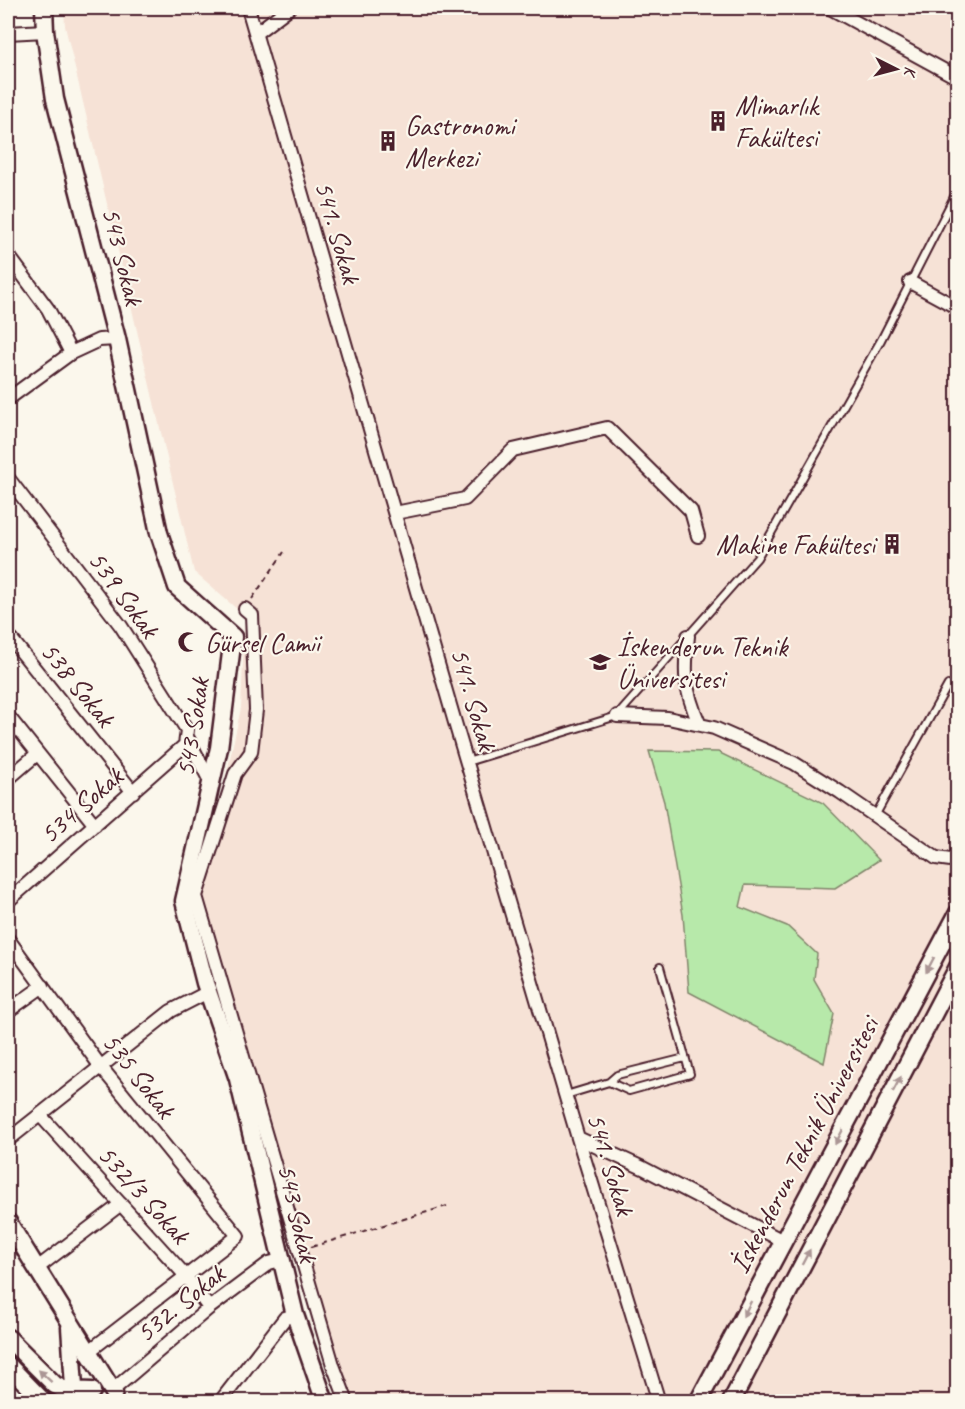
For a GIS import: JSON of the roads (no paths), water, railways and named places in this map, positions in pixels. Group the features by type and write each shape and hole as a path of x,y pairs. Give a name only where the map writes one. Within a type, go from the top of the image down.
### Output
{"street":[{"name":"543 Sokak","path":"44,8 55,99 117,339 159,533 177,587 233,637 219,748 184,901 208,992 238,1079 295,1315 325,1401"},
{"name":"541. Sokak","path":"248,8 565,1095 659,1401"},
{"path":"255,33 289,8"},
{"path":"830,8 957,78"},
{"path":"8,33 45,31"},
{"path":"8,255 48,309 71,352"},
{"path":"910,282 957,308"},
{"path":"8,399 71,352 99,340 117,339"},
{"path":"395,513 465,499 513,450 607,428 691,511 698,536"},
{"name":"539 Sokak","path":"8,478 121,626 187,730 186,741 211,783"},
{"path":"245,609 252,615 256,710 251,752 235,774 196,896 333,1365 347,1401"},
{"name":"538 Sokak","path":"8,635 133,792"},
{"path":"688,636 685,679 688,699 699,723"},
{"path":"8,716 95,825"},
{"path":"617,716 668,718 699,723 794,764 840,792 936,858 957,861"},
{"name":"534 Sokak","path":"8,901 133,792 186,741"},
{"path":"8,779 37,754"},
{"name":"İskenderun Teknik Üniversitesi","path":"698,1401 957,913"},
{"name":"535 Sokak","path":"8,939 101,1068 238,1236 185,1275"},
{"name":"İskenderun Teknik Üniversitesi","path":"731,1401 957,967"},
{"path":"8,1011 43,986"},
{"path":"8,1140 171,1011 208,992"},
{"name":"532/3 Sokak","path":"40,1115 185,1275 209,1308"},
{"path":"578,1138 644,1168 783,1241"},
{"path":"36,1269 120,1204"},
{"path":"8,1222 116,1395"},
{"name":"532. Sokak","path":"116,1395 209,1308 269,1263 281,1260"},
{"path":"88,1352 185,1275"},
{"path":"220,1401 285,1318 295,1315"},
{"path":"70,1323 76,1398"},
{"path":"8,1338 55,1385 76,1398"},
{"path":"8,1365 44,1401"},
{"path":"76,1398 105,1390 116,1395"}],"lane":[{"path":"467,762 617,716 757,558 881,340 957,189"},
{"path":"874,816 948,685"},
{"path":"609,1082 629,1091 690,1074 660,967"},
{"path":"565,1095 609,1082 617,1075 685,1058"}],"place":[{"name":"Mimarlık Fakültesi","path":"718,121"},
{"name":"Gastronomi Merkezi","path":"388,141"},
{"name":"Makine Fakültesi","path":"892,544"},
{"name":"Gürsel Camii","path":"188,642"},
{"name":"İskenderun Teknik Üniversitesi","path":"600,662"}]}
